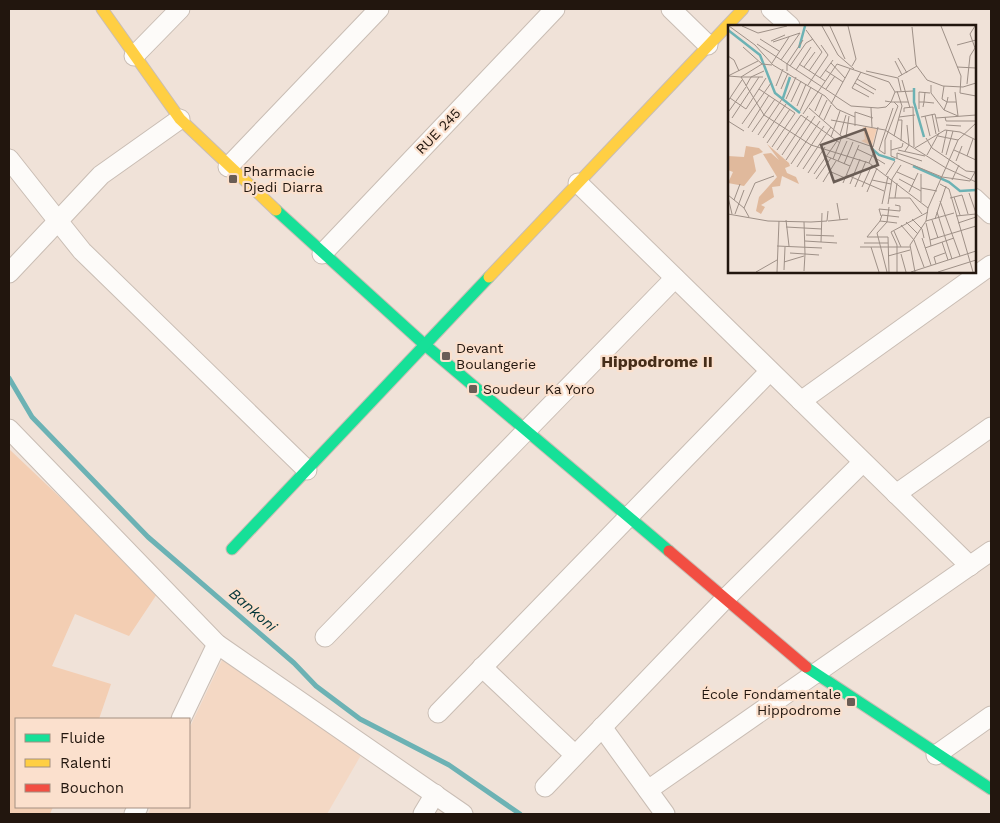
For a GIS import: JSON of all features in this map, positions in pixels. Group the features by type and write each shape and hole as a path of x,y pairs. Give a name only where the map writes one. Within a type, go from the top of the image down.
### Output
{"street":[{"path":"102,9 180,119 228,167 322,254 425,345 525,432 815,676 991,789"},
{"path":"134,56 180,9"},
{"path":"228,167 379,9"},
{"name":"RUE 245","path":"322,254 554,9"},
{"path":"671,9 708,45"},
{"path":"232,549 742,9"},
{"path":"772,9 789,25"},
{"path":"9,273 101,175 180,119"},
{"path":"9,159 82,251 306,470"},
{"path":"578,183 970,566"},
{"path":"975,199 991,214"},
{"path":"801,401 991,265"},
{"path":"325,637 674,278"},
{"path":"438,713 770,371"},
{"path":"896,494 991,428"},
{"path":"9,429 217,644 463,814"},
{"path":"545,787 724,600 863,462"},
{"path":"648,790 815,676 991,552"},
{"path":"181,718 217,644"},
{"path":"482,667 575,755"},
{"path":"936,755 991,716"},
{"path":"602,727 665,814"},
{"path":"423,814 435,794"}],"shaded area":[{"path":"9,449 159,591 129,636 75,614 52,666 111,684 99,718 15,718 15,808 53,808 50,814 9,814"},
{"path":"222,660 368,743 327,814 148,814 151,808 190,808 190,727"}],"waterway":[{"name":"Bankoni","path":"9,378 32,417 148,537 294,663 316,686 360,719 449,765 520,814"}],"traffic: fast":[{"path":"276,210 425,345 669,551"},
{"path":"232,549 489,277"},
{"path":"806,667 991,789"}],"traffic: slow":[{"path":"102,9 180,119 276,210"},
{"path":"489,277 743,9"}],"traffic: jam":[{"path":"669,551 806,667"}],"place":[{"name":"Pharmacie Djedi Diarra","path":"233,179"},
{"name":"Devant Boulangerie","path":"446,356"},
{"name":"Soudeur Ka Yoro","path":"473,389"},
{"name":"École Fondamentale Hippodrome","path":"851,702"}],"district":[{"name":"Hippodrome II","path":"657,361"}]}
